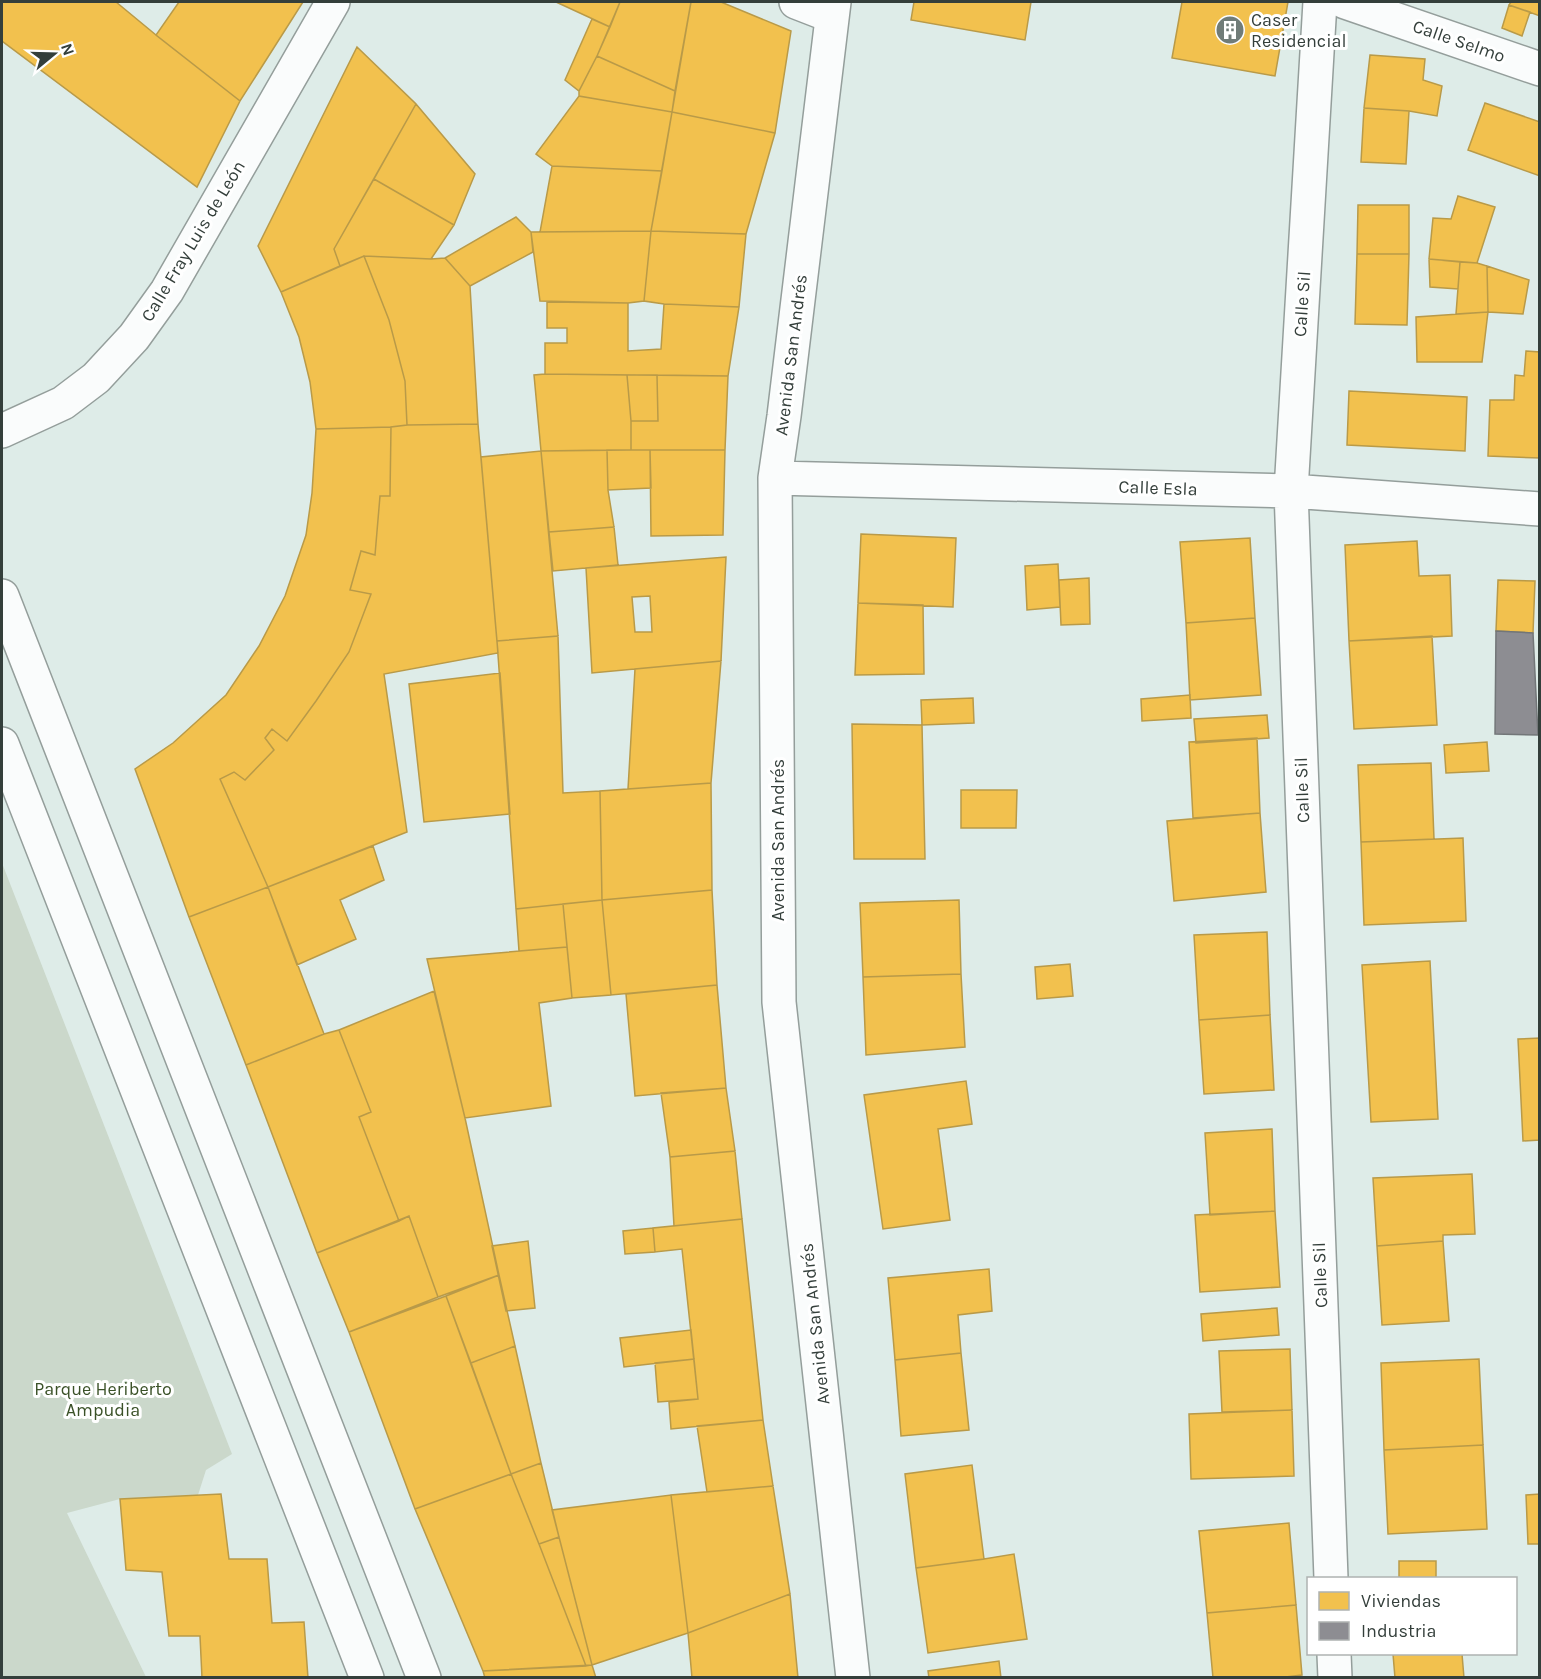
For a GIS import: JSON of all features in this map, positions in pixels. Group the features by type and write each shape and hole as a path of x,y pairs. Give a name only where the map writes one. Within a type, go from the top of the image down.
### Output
{"street":[{"name":"Calle Fray Luis de León","path":"2,431 63,403 96,378 134,337 167,291 333,2"},
{"path":"796,2 833,9"},
{"name":"Calle Sil","path":"1320,2 1291,491 1331,1577"},
{"name":"Calle Selmo","path":"1345,2 1539,69"},
{"name":"Avenida San Andrés","path":"833,9 786,404 775,478 779,1002 854,1677"},
{"name":"Calle Esla","path":"775,478 1291,491 1539,509"},
{"path":"2,596 424,1677"},
{"path":"2,744 367,1677"},
{"path":"1334,1655 1335,1677"}],"green space":[{"name":"Parque Heriberto Ampudia","path":"2,863 232,1454 206,1470 198,1495 120,1499 67,1513 146,1677 2,1677"}],"building: Viviendas":[{"path":"2,2 116,2 240,101 197,187 2,41"},
{"path":"179,2 303,2 240,101 156,35"},
{"path":"556,2 620,2 610,27"},
{"path":"620,2 691,2 675,91 597,56"},
{"path":"691,2 721,2 791,31 775,133 672,112"},
{"path":"914,2 1031,2 1025,40 911,20"},
{"name":"Caser Residencial","path":"1182,2 1288,2 1275,76 1172,58"},
{"path":"1511,2 1540,2 1540,16 1509,5"},
{"path":"1509,5 1530,12 1522,36 1502,28"},
{"path":"592,19 610,27 579,91 565,80"},
{"path":"357,47 416,104 334,249 340,266 281,292 258,246"},
{"path":"1370,55 1425,59 1423,80 1442,86 1437,116 1409,111 1364,108"},
{"path":"597,56 675,91 672,112 579,96 579,91"},
{"path":"579,96 672,112 662,171 552,166 536,154"},
{"path":"1485,103 1540,122 1540,176 1468,150"},
{"path":"416,104 475,174 454,225 374,179"},
{"path":"1364,108 1409,111 1406,164 1361,162"},
{"path":"672,112 775,133 746,234 651,231"},
{"path":"552,166 662,171 651,231 540,232"},
{"path":"374,179 454,225 431,259 364,256 340,266 334,249"},
{"path":"1458,196 1495,207 1477,263 1429,259 1433,218 1451,219"},
{"path":"1358,205 1409,205 1409,254 1357,254"},
{"path":"516,217 531,232 533,252 470,286 445,258"},
{"path":"651,231 746,234 739,307 644,301"},
{"path":"651,231 644,301 628,303 540,301 531,232"},
{"path":"1357,254 1409,254 1407,325 1355,324"},
{"path":"364,256 389,320 405,381 407,425 316,429 310,382 299,337 281,292"},
{"path":"364,256 445,258 470,286 478,424 407,425 405,381 389,320"},
{"path":"1429,259 1460,262 1458,289 1430,287"},
{"path":"1460,262 1487,266 1488,312 1456,314"},
{"path":"1487,266 1529,280 1523,314 1488,312"},
{"path":"547,302 628,303 628,351 661,349 664,304 739,307 728,376 545,374 545,343 567,343 567,328 547,328"},
{"path":"1488,312 1482,362 1417,362 1416,317"},
{"path":"1526,351 1540,352 1540,458 1488,456 1490,400 1514,400 1515,375 1524,376"},
{"path":"534,375 627,375 631,450 541,451"},
{"path":"627,375 657,375 658,421 631,421"},
{"path":"657,375 728,376 725,450 631,450 631,421 658,421"},
{"path":"1349,391 1467,397 1465,451 1347,445"},
{"path":"478,424 498,653 384,674 407,832 268,887 220,779 234,772 245,780 274,750 265,738 272,729 287,741 349,652 371,594 350,590 361,551 375,555 380,496 390,496 391,427"},
{"path":"391,427 390,496 380,496 375,555 361,551 350,590 371,594 349,652 287,741 272,729 265,738 274,750 245,780 234,772 220,779 268,887 189,917 135,769 173,743 226,695 259,646 285,596 306,535 312,493 316,429"},
{"path":"607,450 650,450 651,488 608,490"},
{"path":"607,450 608,490 614,527 549,532 541,451"},
{"path":"650,450 725,450 723,535 651,536"},
{"path":"541,451 558,636 497,641 481,457"},
{"path":"614,527 618,565 553,571 549,532"},
{"path":"861,534 956,538 953,607 858,603"},
{"path":"1250,538 1255,618 1186,623 1180,542"},
{"path":"1417,541 1419,576 1450,575 1452,636 1349,641 1345,545"},
{"path":"726,557 721,661 592,673 586,568","holes":["650,596 652,632 635,632 632,597"]},
{"path":"1058,564 1060,607 1027,610 1025,566"},
{"path":"1089,578 1090,624 1061,625 1059,580"},
{"path":"1498,580 1535,581 1533,633 1496,631"},
{"path":"858,603 923,605 924,674 855,675"},
{"path":"1255,618 1261,695 1190,700 1186,623"},
{"path":"558,636 563,793 600,791 602,900 516,909 497,641"},
{"path":"1432,636 1437,725 1354,729 1349,641"},
{"path":"721,661 711,783 628,789 635,669"},
{"path":"500,673 510,814 424,822 409,684"},
{"path":"1190,695 1191,718 1142,721 1141,699"},
{"path":"973,698 974,723 922,725 921,700"},
{"path":"1267,715 1269,738 1196,743 1194,719"},
{"path":"852,724 922,725 925,859 854,859"},
{"path":"1257,738 1260,813 1193,818 1189,742"},
{"path":"1487,742 1489,771 1446,773 1444,745"},
{"path":"1431,763 1434,839 1361,842 1358,765"},
{"path":"711,783 712,890 602,900 600,791"},
{"path":"961,790 1017,790 1016,828 961,828"},
{"path":"1260,813 1266,892 1174,901 1167,821"},
{"path":"1463,838 1466,921 1364,925 1361,842"},
{"path":"373,846 384,880 340,900 356,939 297,965 268,887"},
{"path":"268,887 324,1034 246,1065 189,917"},
{"path":"712,890 717,985 611,995 602,900"},
{"path":"602,900 611,995 572,998 563,904"},
{"path":"959,900 961,974 863,977 860,903"},
{"path":"563,904 567,947 519,951 516,909"},
{"path":"1267,932 1270,1015 1199,1020 1194,935"},
{"path":"567,947 572,998 539,1003 551,1106 465,1118 427,959"},
{"path":"1430,961 1438,1119 1371,1122 1362,965"},
{"path":"1070,964 1073,996 1037,999 1035,967"},
{"path":"961,974 965,1047 866,1055 863,977"},
{"path":"717,985 726,1088 635,1096 626,994"},
{"path":"434,991 465,1118 499,1275 438,1297 409,1216 399,1221 359,1117 371,1112 339,1030"},
{"path":"1270,1015 1274,1090 1204,1094 1199,1020"},
{"path":"339,1030 371,1112 359,1117 399,1221 317,1253 246,1065"},
{"path":"1540,1038 1540,1140 1523,1141 1518,1039"},
{"path":"966,1081 972,1124 938,1129 950,1220 883,1229 864,1095"},
{"path":"726,1088 735,1151 670,1157 661,1093"},
{"path":"1272,1129 1275,1211 1210,1215 1205,1133"},
{"path":"735,1151 742,1219 674,1226 670,1157"},
{"path":"1472,1174 1475,1234 1443,1235 1443,1241 1377,1246 1373,1178"},
{"path":"1275,1211 1280,1287 1200,1292 1195,1215"},
{"path":"409,1216 438,1297 349,1332 317,1253"},
{"path":"742,1219 763,1420 671,1429 669,1402 698,1399 682,1249 655,1252 653,1228"},
{"path":"653,1228 655,1252 625,1254 623,1231"},
{"path":"528,1241 535,1308 506,1311 492,1246"},
{"path":"1443,1241 1449,1321 1382,1325 1377,1246"},
{"path":"989,1269 992,1311 958,1315 961,1353 895,1360 888,1278"},
{"path":"499,1275 515,1346 471,1363 446,1296"},
{"path":"446,1296 511,1474 415,1509 349,1332"},
{"path":"1277,1308 1279,1335 1203,1341 1201,1314"},
{"path":"691,1330 694,1359 624,1367 620,1338"},
{"path":"515,1346 541,1463 511,1474 471,1363"},
{"path":"1290,1349 1292,1410 1222,1412 1219,1351"},
{"path":"961,1353 969,1430 901,1436 895,1360"},
{"path":"694,1359 698,1399 658,1402 655,1363"},
{"path":"1479,1359 1483,1445 1384,1450 1381,1363"},
{"path":"1292,1410 1294,1476 1191,1479 1189,1414"},
{"path":"763,1420 773,1486 707,1492 697,1426"},
{"path":"1483,1445 1487,1529 1388,1534 1384,1450"},
{"path":"541,1463 559,1537 539,1544 511,1474"},
{"path":"972,1465 984,1559 916,1568 905,1474"},
{"path":"511,1474 586,1666 483,1671 415,1509"},
{"path":"773,1486 790,1594 688,1633 671,1495"},
{"path":"221,1494 229,1559 267,1559 272,1623 304,1622 308,1678 202,1678 200,1636 169,1636 162,1572 126,1570 120,1499"},
{"path":"1540,1494 1540,1544 1528,1544 1526,1495"},
{"path":"671,1495 688,1633 592,1665 552,1510"},
{"path":"1289,1523 1296,1605 1207,1613 1199,1531"},
{"path":"559,1537 592,1665 586,1666 539,1544"},
{"path":"1014,1554 1027,1639 928,1653 916,1568"},
{"path":"1399,1561 1436,1561 1436,1577 1399,1577"},
{"path":"790,1594 798,1678 692,1678 688,1633"},
{"path":"1296,1605 1302,1675 1277,1678 1213,1678 1207,1613"},
{"path":"1393,1655 1462,1655 1464,1678 1395,1678"},
{"path":"999,1661 1001,1678 929,1678 928,1671"},
{"path":"592,1665 596,1678 485,1678 483,1671"}],"building: Industria":[{"path":"1496,631 1533,633 1538,735 1495,734"}],"place":[{"name":"Caser Residencial","path":"1230,30"}]}
